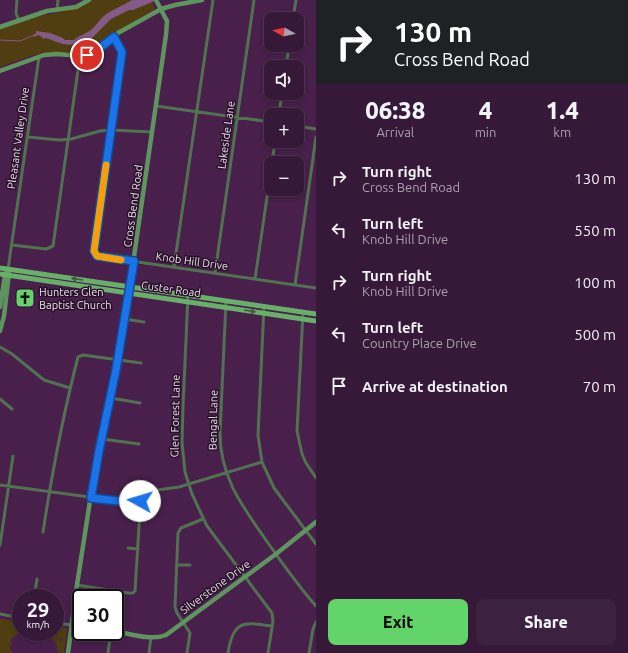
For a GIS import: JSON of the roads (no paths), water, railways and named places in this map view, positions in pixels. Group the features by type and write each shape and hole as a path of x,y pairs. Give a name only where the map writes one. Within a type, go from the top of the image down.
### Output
{"main road":[{"name":"Custer Road","path":"0,268 316,314"},
{"name":"Custer Road","path":"5,275 316,321"}],"street":[{"path":"17,0 16,13 19,20"},
{"path":"57,10 58,0"},
{"path":"0,27 47,11 76,7 89,0"},
{"path":"0,71 39,57 57,54 80,56 87,55 161,9 202,0"},
{"path":"174,267 213,0"},
{"name":"Lakeside Lane","path":"215,273 254,0"},
{"path":"294,12 296,0"},
{"name":"Cross Bend Road","path":"76,589 91,498 125,319 167,27 167,21 157,2"},
{"name":"Knob Hill Drive","path":"114,37 122,52 122,57 94,251 97,256 316,288"},
{"path":"12,245 46,249 50,249 53,246 80,56"},
{"name":"Pleasant Valley Drive","path":"0,307 12,245 39,57"},
{"path":"156,106 264,121"},
{"path":"304,127 316,129"},
{"path":"28,137 68,140 100,131 111,130 152,132"},
{"path":"295,285 316,138"},
{"path":"255,279 267,196"},
{"name":"Pleasant Valley Drive","path":"0,331 5,275"},
{"name":"Glen Forest Lane","path":"188,295 182,443 188,485 203,519 274,617 268,653"},
{"name":"Bengal Lane","path":"226,301 220,433 221,453 226,473 238,499 276,554 316,606"},
{"path":"264,306 258,435 262,462 274,488 316,544"},
{"path":"303,312 298,431 302,454 316,478"},
{"path":"125,319 144,322"},
{"path":"0,347 12,354 44,380 70,388"},
{"path":"43,532 54,460 78,357 81,355 141,363"},
{"path":"111,398 140,403"},
{"path":"0,399 12,409"},
{"path":"102,439 140,444"},
{"path":"0,545 13,456"},
{"path":"0,485 119,501 148,491 173,489 188,485 262,462"},
{"path":"77,585 133,593 135,591 140,510 140,501 137,494"},
{"path":"188,653 190,633 177,613 175,606 179,529 183,526 203,519"},
{"name":"Silverstone Drive","path":"124,633 157,638 166,635 276,554 316,522"},
{"path":"128,548 138,549"},
{"path":"177,565 190,565"},
{"path":"35,589 37,579"},
{"path":"0,614 12,616"},
{"path":"309,653 313,629 316,622"},
{"path":"64,624 72,625"},
{"path":"228,653 231,636 236,629 249,624 272,626"},
{"name":"Cross Bend Road","path":"68,653 72,625"},
{"path":"148,653 151,637"},
{"path":"108,653 110,641"}],"waterway":[{"path":"0,40 20,41 32,36"}],"place":[{"name":"Hunters Glen Baptist Church","path":"25,298"}]}
